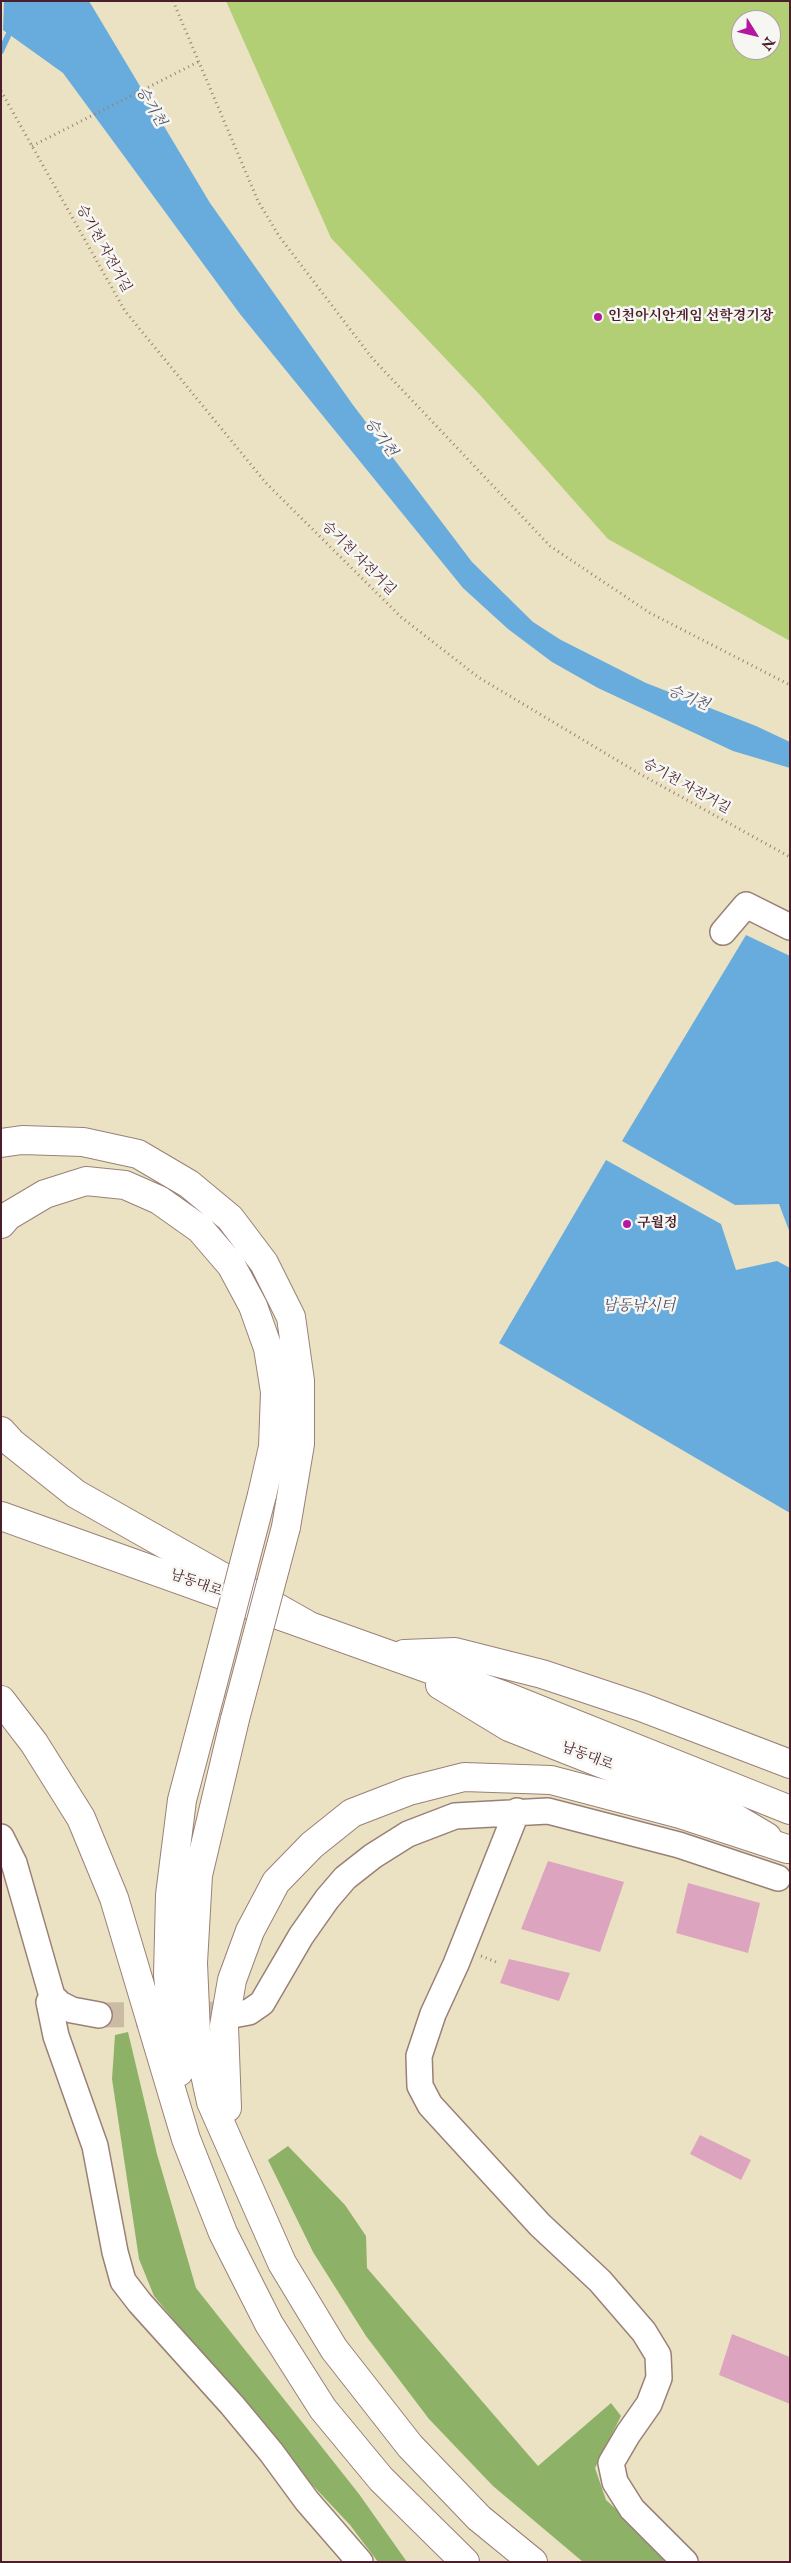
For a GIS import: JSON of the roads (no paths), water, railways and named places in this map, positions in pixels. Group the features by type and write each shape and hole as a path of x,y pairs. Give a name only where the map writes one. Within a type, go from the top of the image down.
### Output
{"main road":[{"path":"1,1143 22,1140 83,1142 138,1154 189,1184 236,1225 264,1263 291,1318 300,1381 300,1444 286,1527 234,1719 198,1875 194,1963 196,2032 211,2102 229,2147 282,2262 334,2349 410,2446 480,2518 533,2562"},
{"path":"1,1224 8,1216 45,1194 86,1181 125,1185 160,1200 200,1230 231,1265 253,1306 268,1348 275,1392 273,1447 182,1800 170,1895 168,1975 186,2139"},
{"path":"1,1431 12,1443 76,1494 306,1624"},
{"name":"남동대로","path":"1,1516 505,1696 790,1810"},
{"name":"남동대로","path":"390,1654 455,1652 542,1674 641,1707 790,1764"},
{"name":"남동대로","path":"390,1654 509,1727 725,1812 789,1849"},
{"path":"1,1700 34,1743 84,1827 114,1898 186,2139 223,2232 269,2324 323,2409 381,2479 465,2562"},
{"path":"229,2147 224,2026 235,1972 250,1931 276,1882 312,1845 352,1813 409,1791 464,1777 551,1780 680,1814 789,1849"}],"lane":[{"path":"723,932 746,905 790,928"},
{"path":"517,1811 456,1964 433,2014 419,2056 420,2086 430,2105 540,2225 600,2281 644,2332 658,2355 659,2378 649,2404 628,2434 611,2464 615,2482 632,2509 685,2562"},
{"path":"238,2014 249,2012 262,2003 301,1936 327,1899 346,1878 373,1856 408,1834 455,1816 517,1811 548,1811 611,1825 679,1845 778,1878"},
{"path":"1,1837 14,1863 52,1996 60,2004 72,2010 99,2015"},
{"path":"52,1996 49,2002 56,2036 95,2146 115,2252 123,2281 140,2304 237,2411 271,2452 307,2501 360,2562"}],"water":[{"name":"승기천","path":"4,1 89,1 210,203 353,405 472,562 533,622 561,640 646,683 756,726 790,742 790,768 733,751 598,688 552,662 508,629 463,588 240,314 63,73 3,30"},
{"path":"746,935 790,956 790,1233 779,1204 735,1205 622,1141"},
{"name":"남동낚시터","path":"606,1160 721,1224 736,1270 777,1261 790,1268 790,1513 499,1343"}],"waterway":[{"path":"1,51 12,27"}],"tunnel":[{"path":"99,2015 238,2014"}],"place":[{"name":"인천아시안게임 선학경기장","path":"598,317"},
{"name":"구월정","path":"627,1224"}]}
